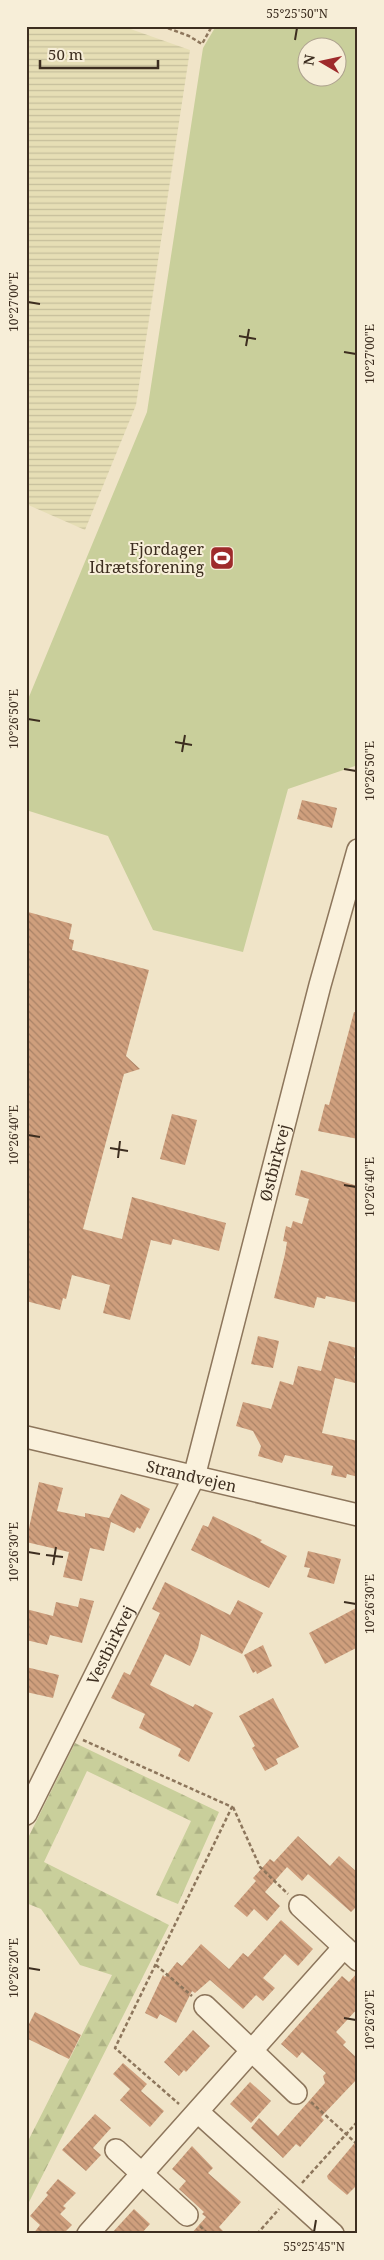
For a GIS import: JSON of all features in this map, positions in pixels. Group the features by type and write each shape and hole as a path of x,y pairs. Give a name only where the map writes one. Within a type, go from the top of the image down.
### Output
{"street":[{"name":"Østbirkvej","path":"194,1476 320,985 358,850"},
{"name":"Strandvejen","path":"26,1437 358,1515"},
{"name":"Vestbirkvej","path":"26,1814 194,1476"},
{"path":"88,2234 144,2174 252,2051 351,1953 300,1906"},
{"path":"205,2006 296,2093"},
{"path":"195,2115 333,2234"},
{"path":"116,2150 187,2215"}],"path":[{"path":"162,26 189,36 202,44 212,26"},
{"path":"67,1732 232,1807 260,1867 300,1906"},
{"path":"195,2115 115,2048 232,1807"},
{"path":"156,1965 205,2006"},
{"path":"296,2093 300,2091 358,2145"},
{"path":"257,2234 358,2121"}],"shaded area":[{"path":"26,26 122,26 190,50 136,405 85,530 26,504"}],"green space":[{"name":"Fjordager Idrætsforening","path":"216,26 358,26 358,765 288,789 243,952 153,930 108,836 26,810 26,704 147,412 203,48"},
{"path":"75,1743 219,1812 178,1904 156,1895 191,1821 87,1771 44,1862 169,1925 26,2208 26,2145 112,1975 80,1965 41,1909 26,1903 26,1842"}],"building":[{"path":"302,800 337,808 332,828 297,819"},
{"path":"28,912 72,924 69,939 74,940 72,950 149,970 126,1056 140,1069 124,1074 83,1229 122,1239 132,1197 226,1223 219,1251 173,1239 171,1245 151,1240 130,1320 103,1313 110,1285 72,1275 66,1299 63,1298 60,1310 26,1301 26,920"},
{"path":"354,1012 358,1012 358,1139 318,1131 325,1104 329,1105"},
{"path":"172,1114 197,1120 185,1165 160,1159"},
{"path":"301,1170 358,1186 358,1303 326,1296 325,1299 317,1297 314,1308 274,1298 287,1242 283,1241 286,1226 291,1228 293,1221 302,1224 309,1199 295,1195"},
{"path":"258,1336 279,1341 273,1368 251,1364"},
{"path":"329,1341 357,1348 354,1358 358,1359 358,1371 355,1383 335,1378 322,1433 358,1441 358,1477 347,1474 346,1478 331,1475 333,1466 285,1455 282,1463 258,1456 261,1446 253,1431 236,1426 243,1402 271,1409 280,1381 293,1385 298,1366 321,1371"},
{"path":"39,1482 63,1488 57,1511 85,1517 85,1513 109,1518 121,1494 150,1509 140,1529 137,1527 134,1533 111,1522 104,1551 90,1548 82,1581 63,1577 69,1552 26,1542"},
{"path":"213,1516 262,1540 260,1542 287,1556 269,1588 191,1550 203,1525 208,1527"},
{"path":"308,1551 341,1559 334,1584 307,1577 310,1568 304,1567"},
{"path":"165,1582 230,1615 238,1600 263,1613 242,1654 201,1634 198,1648 190,1666 165,1654 150,1685 193,1707 195,1704 213,1713 189,1762 178,1756 181,1749 139,1728 145,1714 111,1698 124,1672 130,1675 160,1613 152,1609"},
{"path":"80,1598 94,1601 82,1643 50,1635 47,1645 26,1640 26,1609 53,1616 56,1602 78,1607"},
{"path":"358,1607 358,1647 325,1664 309,1633"},
{"path":"263,1645 272,1666 257,1674 256,1671 253,1673 244,1655"},
{"path":"26,1667 59,1675 53,1698 26,1692"},
{"path":"273,1698 299,1747 276,1759 278,1764 265,1771 252,1748 255,1746 239,1716"},
{"path":"298,1836 330,1866 339,1856 358,1873 358,1905 351,1912 308,1874 302,1881 287,1867 265,1892 280,1906 267,1921 254,1909 247,1917 234,1906 256,1881 253,1878 270,1859 274,1862"},
{"path":"281,1920 313,1949 298,1966 285,1954 263,1978 275,1988 263,2001 256,1995 243,2009 210,1980 195,1993 192,1991 176,2023 160,2014 157,2019 145,2013 163,1975 165,1977 177,1962 182,1966 201,1944 229,1969 243,1953 248,1957"},
{"path":"358,1972 358,2008 336,2032 346,2042 343,2045 358,2059 358,2078 321,2117 324,2120 300,2147 296,2144 283,2158 251,2128 259,2118 278,2136 325,2083 323,2076 326,2073 302,2052 297,2058 281,2044 342,1976 349,1982"},
{"path":"35,2012 81,2035 69,2059 26,2038 26,2030"},
{"path":"193,2030 210,2046 186,2072 184,2070 179,2076 164,2062"},
{"path":"123,2063 147,2084 141,2091 164,2111 150,2127 120,2100 130,2089 113,2074"},
{"path":"250,2082 271,2101 251,2123 230,2104"},
{"path":"95,2114 111,2128 93,2148 101,2155 86,2171 62,2150"},
{"path":"358,2139 358,2184 347,2195 327,2176"},
{"path":"192,2146 213,2168 208,2173 241,2202 219,2227 226,2234 191,2234 206,2217 202,2214 204,2212 179,2189 186,2181 172,2169"},
{"path":"58,2179 76,2193 63,2206 66,2208 60,2214 72,2225 63,2234 33,2234 40,2225 30,2216 48,2195 46,2193"},
{"path":"134,2209 150,2224 141,2234 111,2234"}],"place":[{"name":"Fjordager Idrætsforening","path":"222,558"}]}
